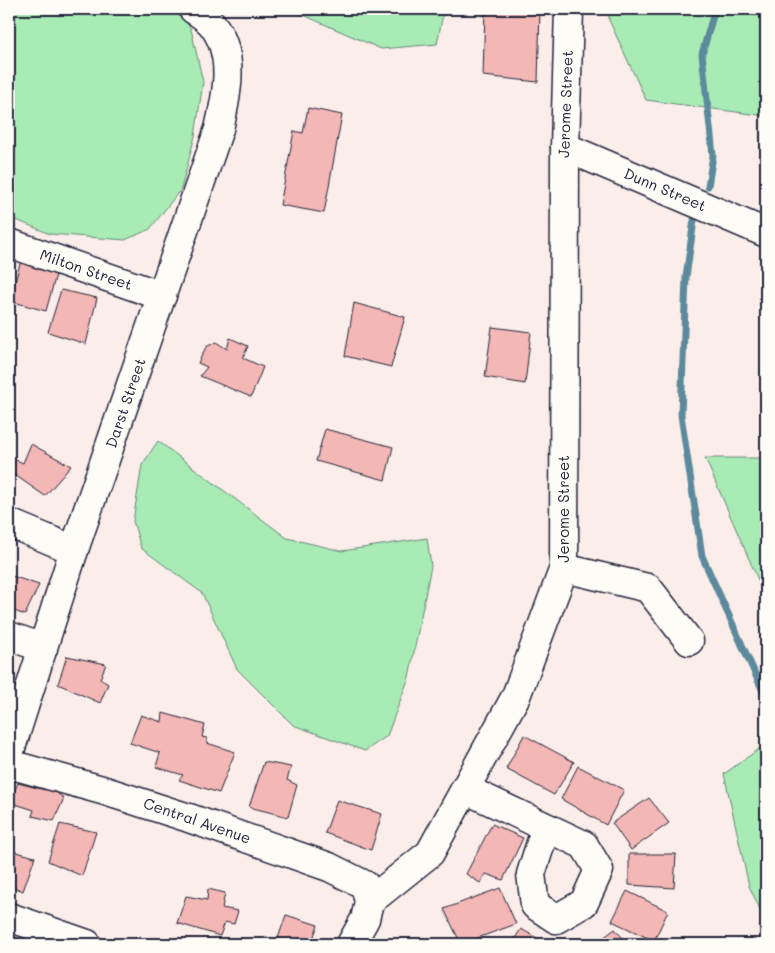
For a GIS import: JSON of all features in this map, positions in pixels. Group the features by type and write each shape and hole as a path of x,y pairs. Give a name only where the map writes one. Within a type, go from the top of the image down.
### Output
{"street":[{"name":"Darst Street","path":"9,754 74,550 219,129 228,88 226,50 212,23 193,9"},
{"name":"Jerome Street","path":"369,902 430,853 516,696 564,568 565,147 569,9"},
{"name":"Dunn Street","path":"565,147 766,233"},
{"name":"Milton Street","path":"9,243 162,296"},
{"path":"9,523 74,550"},
{"path":"564,568 648,588 689,641"},
{"path":"9,636 43,648"},
{"name":"Central Avenue","path":"9,764 102,790 329,867 365,885 369,902"},
{"path":"466,789 546,827"},
{"path":"351,944 365,919 369,902"},
{"path":"9,918 87,944"}],"green space":[{"path":"9,9 176,9 191,29 203,82 195,136 181,189 150,229 125,240 50,234 9,217"},
{"path":"303,9 444,9 437,44 381,49 301,14"},
{"path":"609,9 766,9 766,116 646,100 609,20"},
{"path":"158,441 287,538 342,551 427,538 431,566 409,677 387,736 365,751 293,725 237,669 202,593 141,548 133,521 142,465"},
{"path":"705,458 766,458 766,598"},
{"path":"766,744 766,922 749,886 724,774"}],"building":[{"path":"485,9 540,9 538,82 483,76"},
{"path":"308,108 342,115 324,213 280,205 294,131 303,133"},
{"path":"21,260 57,271 46,311 10,301"},
{"path":"61,290 97,298 86,344 48,332"},
{"path":"354,303 405,317 391,367 345,356"},
{"path":"492,327 531,332 525,384 485,377"},
{"path":"230,338 248,346 243,358 263,367 251,397 200,376 207,367 198,363 206,347 216,342 227,349"},
{"path":"325,429 393,447 385,480 316,461"},
{"path":"31,444 71,466 45,496 9,471 9,468 16,460 23,463"},
{"path":"9,575 39,585 25,615 9,609"},
{"path":"67,656 106,664 100,679 108,684 100,703 58,684"},
{"path":"163,713 205,725 202,737 207,738 207,743 235,752 219,793 179,780 183,775 156,767 160,753 130,743 141,715 162,722"},
{"path":"524,735 574,762 554,795 506,769"},
{"path":"264,762 291,767 287,780 297,785 288,817 249,807"},
{"path":"578,766 624,790 606,825 561,799"},
{"path":"18,783 45,790 48,785 61,789 58,794 64,798 54,821 32,816 34,810 9,802"},
{"path":"649,798 669,823 631,850 612,823"},
{"path":"337,800 382,814 371,850 325,833"},
{"path":"60,824 96,832 82,876 48,861"},
{"path":"492,824 523,838 503,880 486,874 480,883 466,874"},
{"path":"9,850 35,857 23,891 9,885"},
{"path":"629,854 676,854 674,888 629,885"},
{"path":"500,888 516,924 461,944 444,909"},
{"path":"208,889 225,893 222,908 238,911 234,924 225,922 220,936 177,923 186,896 207,900"},
{"path":"627,891 668,911 654,941 612,921"},
{"path":"286,915 318,925 311,944 276,944"},
{"path":"521,929 548,944 511,944"},
{"path":"615,929 628,944 595,944"}],"waterway":[{"path":"708,186 713,155 702,54 715,9"},
{"path":"694,220 686,277 681,415 702,556 766,698"}]}
